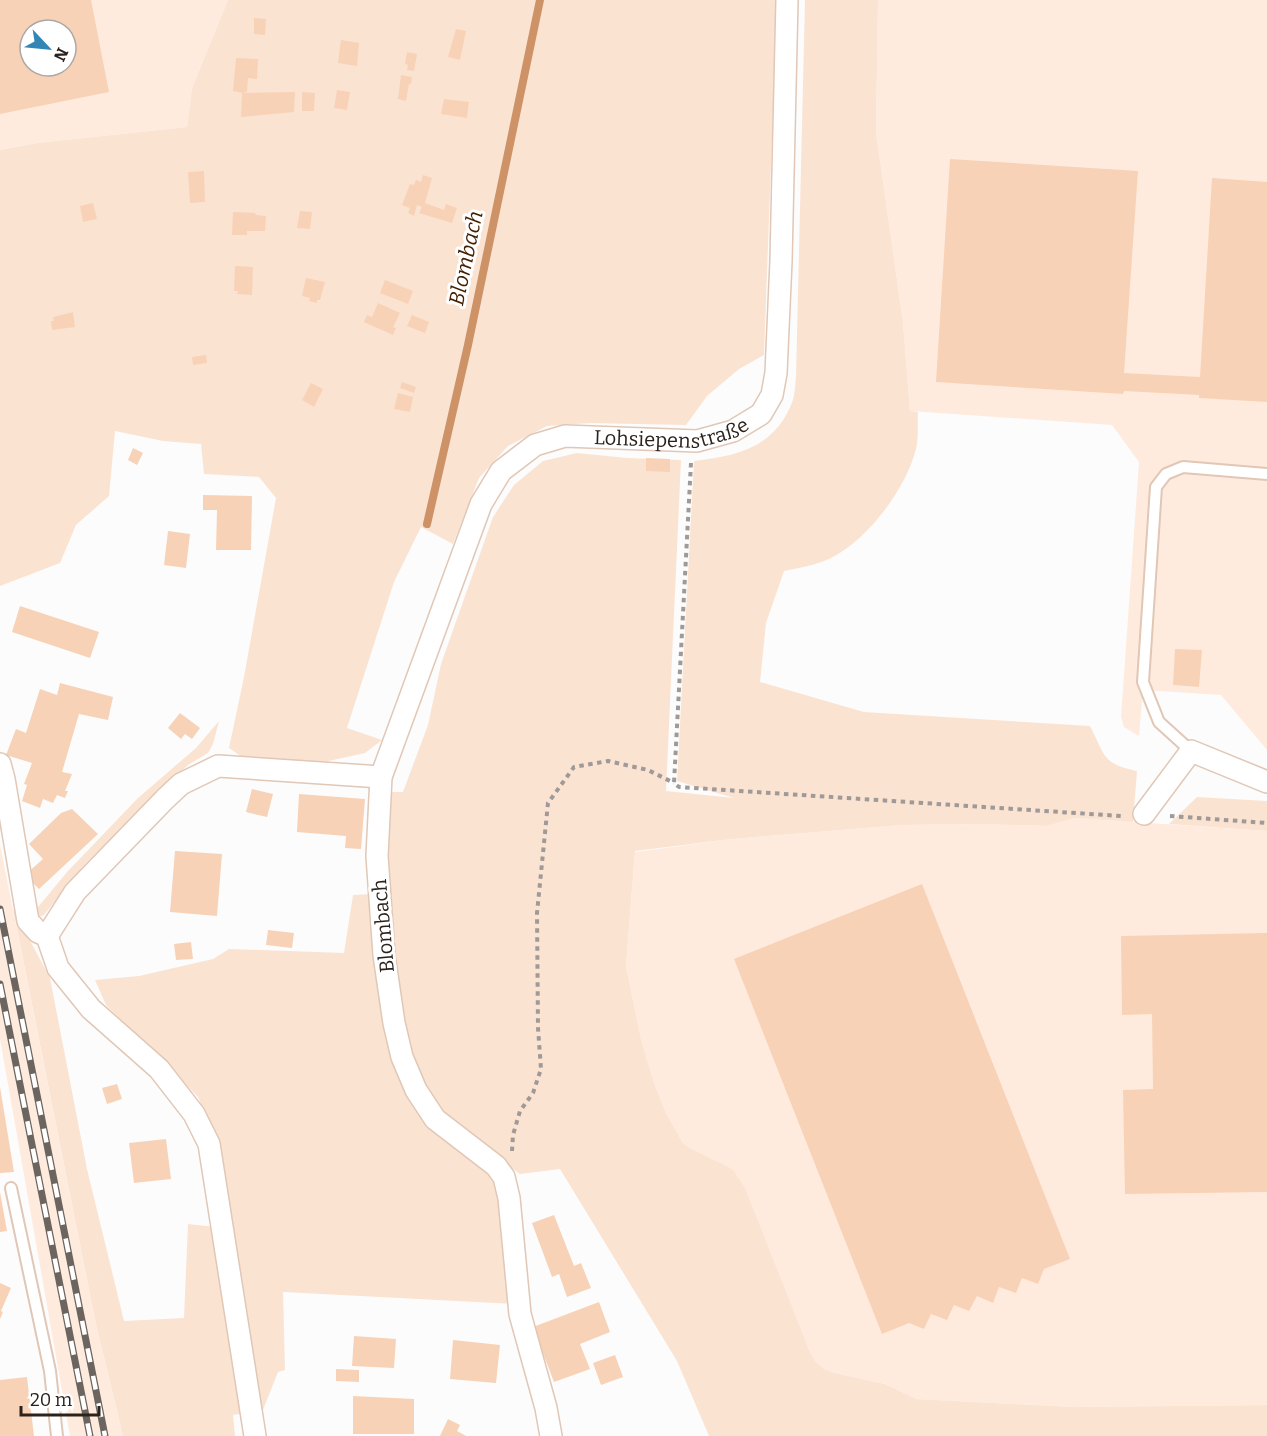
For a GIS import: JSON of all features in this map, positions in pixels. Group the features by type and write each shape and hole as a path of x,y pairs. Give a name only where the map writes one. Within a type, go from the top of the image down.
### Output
{"street":[{"name":"Lohsiepenstraße","path":"381,777 481,504 501,471 535,445 565,436 697,441 733,431 761,414 772,395 776,373 781,261 787,0"},
{"path":"1144,814 1191,750 1267,782"},
{"path":"0,764 28,921 38,932 47,936 58,968 91,1009 159,1069 194,1114 209,1144 255,1436"},
{"path":"47,936 75,892 165,799 181,784 218,766 381,777"},
{"name":"Blombach","path":"381,777 377,856 384,955 394,1023 402,1056 416,1090 435,1119 496,1166 504,1177"},
{"path":"504,1177 509,1198 520,1314 546,1408 551,1436"}],"lane":[{"path":"1191,750 1159,722 1143,682 1156,487 1166,474 1183,468 1267,474"},
{"path":"11,1188 50,1371 57,1436"}],"path":[{"path":"674,783 691,459"},
{"path":"504,1177 512,1160 513,1135 520,1112 533,1093 541,1069 538,1028 537,914 548,803 574,767 608,761 648,770 679,787 1134,817 1144,814 1267,823"}],"shaded area":[{"path":"0,0 228,0 192,88 187,127 37,143 0,150"},
{"path":"228,0 777,0 764,355 739,369 707,396 686,425 590,423 547,426 508,446 479,478 453,544 421,527 394,582 347,728 382,740 365,753 324,762 242,757 229,748 276,498 259,477 204,474 201,444 163,441 115,431 109,496 76,525 60,563 0,586 0,150 37,143 187,127 192,88"},
{"path":"805,0 878,0 876,132 903,322 910,411 918,412 917,440 904,481 871,527 843,551 829,559 784,571 766,623 760,682 864,712 1090,726 1106,757 1117,765 1137,771 1133,822 1075,818 1046,826 902,825 732,839 635,851 626,966 641,1039 654,1083 666,1113 683,1143 733,1170 745,1188 809,1350 815,1361 824,1369 885,1384 917,1399 1074,1407 1267,1405 1267,1436 709,1436 677,1361 560,1169 520,1174 474,1141 442,1114 423,1083 411,1054 400,1017 383,847 390,792 403,792 428,725 441,664 493,517 514,485 543,461 577,453 681,460 666,791 734,798 677,781 694,461 724,456 752,447 774,431 783,420 793,399 796,377"},
{"path":"878,0 1267,0 1267,750 1221,695 1143,690 1139,736 1124,727 1121,717 1139,462 1112,425 910,411 903,322 876,132"},
{"path":"219,721 213,744 208,753 188,765 86,863 44,915 37,918 33,913 68,871 138,798 196,748"},
{"path":"1197,797 1267,801 1267,831 1169,824"},
{"path":"1075,818 1267,831 1267,1405 1074,1407 917,1399 885,1384 824,1369 815,1361 809,1350 727,1166 683,1143 666,1113 654,1083 641,1039 626,966 635,852 732,839 902,825 1045,826"},
{"path":"0,845 95,1320 123,1436 70,1436 0,1039"},
{"path":"372,894 405,1081 500,1180 513,1304 283,1292 285,1370 278,1372 263,1410 233,1415 235,1436 123,1436 95,1320 13,909 50,978 87,1169 124,1321 184,1318 188,1224 215,1227 217,1143 198,1097 106,1005 95,980 139,976 213,959 229,949 344,953 353,895"}],"building":[{"path":"0,0 91,0 109,92 0,114"},
{"path":"254,18 266,19 265,35 254,34"},
{"path":"456,29 466,31 460,60 448,57"},
{"path":"341,40 359,43 357,66 338,63"},
{"path":"407,52 417,54 414,71 407,70 408,65 405,64"},
{"path":"236,58 258,59 257,79 248,78 247,92 233,91"},
{"path":"401,75 412,77 406,101 398,99"},
{"path":"337,90 350,92 347,110 334,108"},
{"path":"295,92 294,112 241,117 242,93"},
{"path":"302,92 315,93 314,111 302,111"},
{"path":"444,99 469,102 467,118 441,114"},
{"path":"950,159 1138,171 1124,373 1200,377 1212,178 1267,182 1267,402 1199,398 1199,395 1124,391 1123,394 936,382"},
{"path":"204,171 205,202 190,203 188,172"},
{"path":"423,175 432,178 425,203 444,210 446,204 457,208 452,223 419,213 422,207 417,205 414,216 408,213 410,208 402,205 410,184 414,185 416,180 421,182"},
{"path":"93,203 97,219 83,222 80,206"},
{"path":"300,211 312,212 310,229 297,228"},
{"path":"233,212 266,216 265,231 247,231 247,235 232,235"},
{"path":"235,266 253,267 252,295 237,294 238,291 234,291"},
{"path":"306,278 325,282 317,303 302,296"},
{"path":"385,280 413,291 408,304 380,293"},
{"path":"378,303 400,313 393,327 396,328 393,335 364,322 367,315 372,317"},
{"path":"73,312 75,327 52,330 53,317"},
{"path":"412,315 429,322 425,333 407,326"},
{"path":"206,355 207,363 193,365 192,357"},
{"path":"402,382 416,387 414,393 400,388"},
{"path":"311,383 323,389 314,407 302,400"},
{"path":"398,393 413,397 410,412 394,409"},
{"path":"133,448 143,453 137,465 128,460"},
{"path":"646,458 670,459 670,472 646,471"},
{"path":"203,495 252,496 251,550 216,550 217,510 203,510"},
{"path":"168,531 190,534 186,568 164,565"},
{"path":"20,606 99,632 90,658 12,632"},
{"path":"1175,649 1202,650 1199,687 1173,685"},
{"path":"60,683 113,697 108,720 79,714 62,772 72,774 65,791 68,791 65,798 57,795 53,803 43,799 40,808 22,801 27,785 24,784 32,763 6,755 16,729 26,733 40,689 57,695"},
{"path":"180,713 200,728 192,739 185,734 181,739 168,728"},
{"path":"252,789 273,794 267,817 246,812"},
{"path":"299,794 365,799 361,849 345,848 346,836 297,832"},
{"path":"72,809 98,834 39,889 25,875 43,859 29,844 61,813"},
{"path":"175,851 222,854 217,916 170,912"},
{"path":"922,884 1070,1259 1044,1269 1038,1284 1022,1278 1016,1293 999,1287 993,1303 977,1296 969,1311 954,1305 947,1320 931,1314 924,1329 909,1323 882,1334 734,959"},
{"path":"268,930 294,933 292,948 266,945"},
{"path":"1267,933 1267,1192 1125,1194 1123,1090 1153,1089 1152,1014 1122,1015 1121,936"},
{"path":"191,942 193,959 176,960 174,944"},
{"path":"117,1084 122,1099 107,1104 102,1088"},
{"path":"0,1087 14,1172 0,1173"},
{"path":"166,1139 171,1179 134,1183 129,1143"},
{"path":"0,1192 7,1231 0,1232"},
{"path":"554,1215 574,1266 581,1263 591,1288 567,1297 559,1274 552,1277 532,1223"},
{"path":"0,1283 11,1288 0,1319"},
{"path":"599,1302 610,1332 580,1344 590,1369 554,1382 533,1327"},
{"path":"354,1336 396,1339 394,1368 352,1366"},
{"path":"453,1340 500,1345 496,1383 450,1379"},
{"path":"615,1355 623,1377 601,1385 593,1363"},
{"path":"336,1369 359,1370 359,1382 336,1381"},
{"path":"27,1377 34,1436 0,1436 0,1380"},
{"path":"353,1396 414,1399 414,1434 353,1434"},
{"path":"448,1419 460,1425 457,1431 466,1436 440,1436"}],"waterway":[{"name":"Blombach","path":"427,524 468,345 540,0"}],"railway":[{"path":"0,909 105,1436"},
{"path":"0,984 90,1436"}]}
